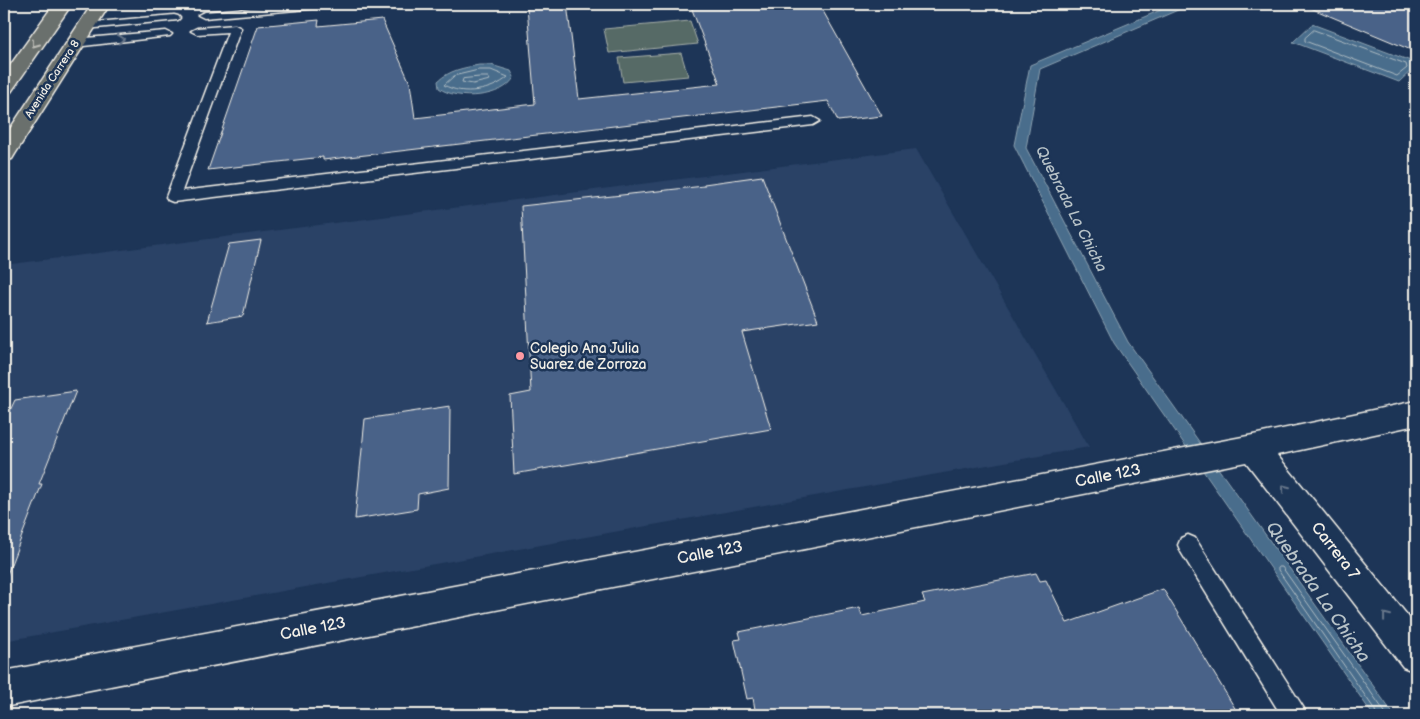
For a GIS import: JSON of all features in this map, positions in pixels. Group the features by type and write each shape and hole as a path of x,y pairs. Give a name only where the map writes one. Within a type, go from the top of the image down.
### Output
{"main road":[{"path":"4,88 63,4"},
{"name":"Avenida Carrera 8","path":"4,154 101,4"}],"street":[{"name":"Calle 123","path":"4,689 1254,448 1416,413"},
{"name":"Carrera 7","path":"1254,448 1416,654"}],"lane":[{"path":"204,15 330,4"},
{"path":"86,26 174,18"},
{"path":"197,31 235,28 173,197 812,121"},
{"path":"76,43 166,34"},
{"path":"1188,545 1295,715"}],"shaded area":[{"name":"Colegio Ana Julia Suarez de Zorroza","path":"916,149 1089,447 4,641 4,265"}],"green space":[{"path":"690,21 698,44 609,53 604,29"},
{"path":"681,53 688,76 623,82 619,58"}],"water":[{"path":"1175,4 1192,4 1040,69 1026,148 1128,342 1394,715 1373,715 1114,343 1014,145 1030,65"},
{"path":"1312,24 1416,63 1416,66 1399,82 1293,42"},
{"path":"491,65 511,71 514,77 509,84 500,89 479,95 456,95 439,88 438,81 447,74 462,68"}],"building":[{"path":"567,4 579,99 720,84 690,4 819,4 882,116 838,121 828,101 323,160 323,157 208,170 258,26 319,20 318,26 382,20 410,83 415,118 535,104 527,7"},
{"path":"1301,4 1416,4 1416,52"},
{"path":"762,176 818,321 742,332 771,429 514,474 510,396 531,392 521,206 704,186 704,184"},
{"path":"261,240 243,316 207,322 229,244"},
{"path":"76,391 39,484 42,484 6,577 4,576 4,423 15,400"},
{"path":"450,406 449,488 418,494 417,509 355,519 365,419"},
{"path":"1036,573 1040,581 1046,580 1067,623 1163,589 1239,715 1134,715 1131,710 1109,715 756,715 753,698 747,699 734,640 741,639 739,632 859,608 862,616 925,602 922,595"}],"place":[{"name":"Colegio Ana Julia Suarez de Zorroza","path":"520,356"}],"water label":[{"name":"Quebrada La Chicha","path":"1071,209"},
{"name":"Quebrada La Chicha","path":"1318,592"}]}
